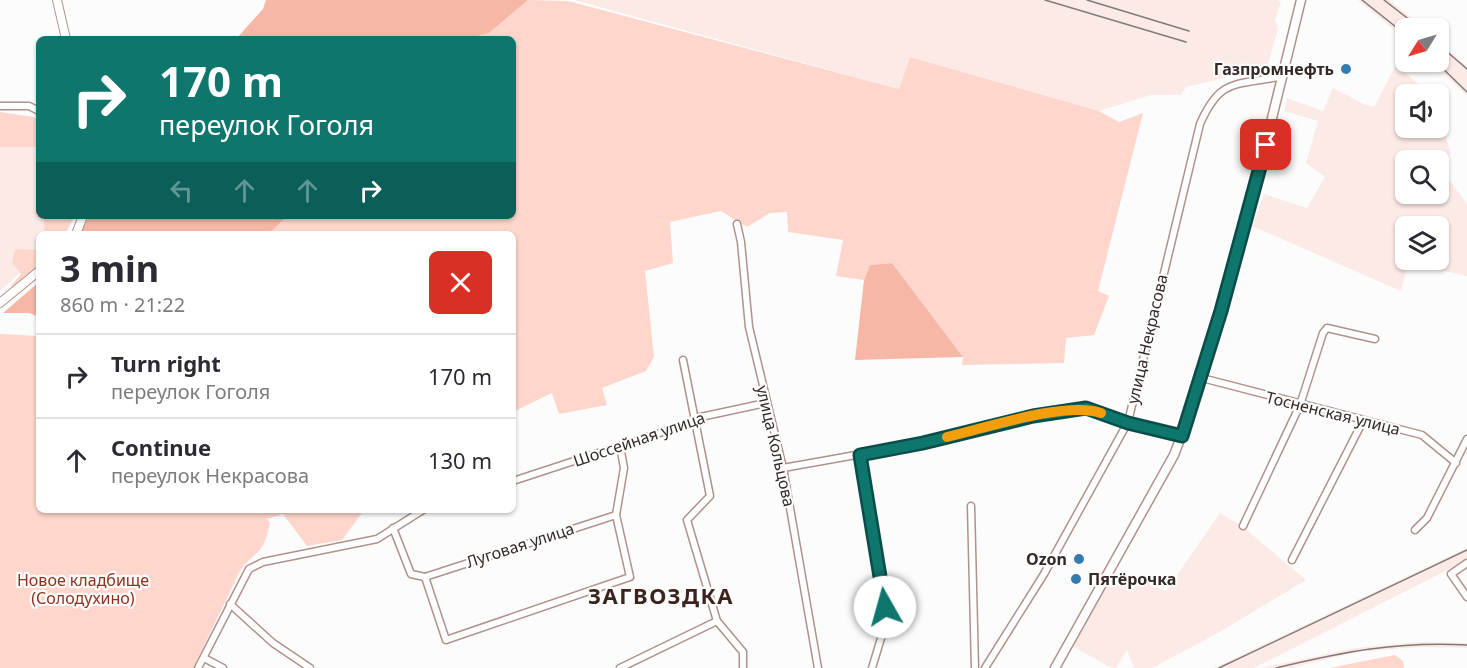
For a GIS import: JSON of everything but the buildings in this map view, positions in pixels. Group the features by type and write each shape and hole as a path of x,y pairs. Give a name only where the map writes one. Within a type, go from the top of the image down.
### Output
{"main road":[{"path":"1056,668 1182,436 1202,378 1244,232 1283,76 1298,2"}],"street":[{"path":"57,0 65,36"},
{"name":"улица Некрасова","path":"985,668 1044,574 1128,423 1200,124 1210,100 1231,84 1283,76"},
{"path":"0,106 29,106 36,110"},
{"name":"улица Кольцова","path":"737,224 741,242 749,327 783,468 818,668"},
{"path":"0,303 36,274"},
{"path":"1243,526 1300,405 1327,328 1375,339"},
{"path":"683,360 710,496 687,520 717,621 742,652 743,668"},
{"name":"Тосненская улица","path":"1202,378 1422,435 1456,463"},
{"name":"Шоссейная улица","path":"516,480 690,423 696,418 766,403"},
{"path":"783,468 860,455 975,431 1033,416 1086,408 1128,423 1182,436"},
{"path":"1292,561 1363,420"},
{"path":"1415,530 1427,518 1467,439"},
{"path":"393,528 411,574 425,577 446,640 630,577 616,515 624,468 620,446"},
{"path":"860,455 885,607 885,625 872,668"},
{"path":"972,506 975,668"},
{"path":"198,668 249,569 263,562 377,538 418,513"},
{"name":"Луговая улица","path":"425,577 616,515"},
{"path":"1467,563 1451,574 1467,597"},
{"path":"230,604 273,643 310,668"},
{"path":"620,668 717,621"},
{"path":"204,658 223,668"}],"shaded area":[{"path":"266,0 528,0 489,33 478,36 239,36 263,9"},
{"path":"574,0 1277,0 1281,2 1275,20 1278,29 1267,68 1186,87 1181,95 1151,95 1099,111 910,57 899,89"},
{"path":"1358,0 1389,0 1412,18 1395,18 1395,31"},
{"path":"1449,50 1467,67 1467,96 1442,72 1449,72"},
{"path":"1395,67 1395,72 1404,72 1418,84 1395,84 1395,138 1446,138 1451,153 1449,156 1449,150 1395,150 1395,204 1449,204 1450,181 1467,204 1467,276 1440,270 1449,270 1449,216 1395,216 1395,270 1406,270 1401,291 1252,226 1264,194 1307,208 1325,177 1306,163 1318,121 1284,111 1287,98 1323,111 1333,88 1374,107"},
{"path":"0,147 36,147 36,219 44,219 44,231 36,231 36,258 0,291"},
{"path":"88,219 284,219 270,231 82,231"},
{"path":"892,263 963,357 855,360 864,280 870,265"},
{"path":"36,285 36,316 29,313 3,313"},
{"path":"1220,513 1242,526 1306,580 1218,633 1152,668 1134,668 1127,650 1116,668 1112,668 1072,646 1108,582 1116,585 1122,573 1166,591"},
{"path":"1467,548 1467,560 1254,668 1214,668"},
{"path":"1420,642 1467,643 1467,648 1420,647 1357,652 1290,668 1260,668 1355,648"}],"green space":[{"path":"528,0 568,1 899,89 910,57 1099,111 1119,122 1143,113 1098,291 1109,296 1094,335 1066,338 1064,363 962,365 963,357 892,263 870,265 864,280 836,276 843,240 788,232 787,212 770,213 747,227 721,211 670,222 673,263 645,271 654,357 646,371 602,388 607,405 559,414 552,393 516,411 516,231 270,231 284,219 516,219 516,36 478,36 489,33"},
{"path":"0,112 36,119 36,147 0,147"},
{"path":"44,219 73,219 67,231 44,231"},
{"path":"15,249 36,250 36,267 12,287 21,274 12,263"},
{"name":"Новое кладбище (Солодухино)","path":"0,334 36,336 36,513 362,513 342,540 307,546 283,514 267,519 270,523 265,541 260,550 241,569 193,668 0,668"},
{"path":"1395,655 1403,661 1404,668 1329,668"}],"railway":[{"path":"1045,0 1186,42"},
{"path":"1087,0 1189,31"},
{"path":"1362,0 1395,26"},
{"path":"1384,0 1407,18"},
{"path":"1449,53 1467,69"},
{"path":"1446,72 1467,92"},
{"path":"1219,668 1467,550"},
{"path":"1276,668 1324,657 1394,646 1467,645"}],"slow traffic":[{"path":"947,437 1033,416 1086,408 1101,413"}],"place":[{"name":"Газпромнефть","path":"1346,69"},
{"name":"Ozon","path":"1079,559"},
{"name":"Пятёрочка","path":"1076,579"}],"district":[{"name":"ЗАГВОЗДКА","path":"661,596"}],"route":[{"path":"885,607 883,582 860,455 923,443 1033,416 1086,408 1128,423 1182,436 1197,393 1244,232 1266,145"}]}
